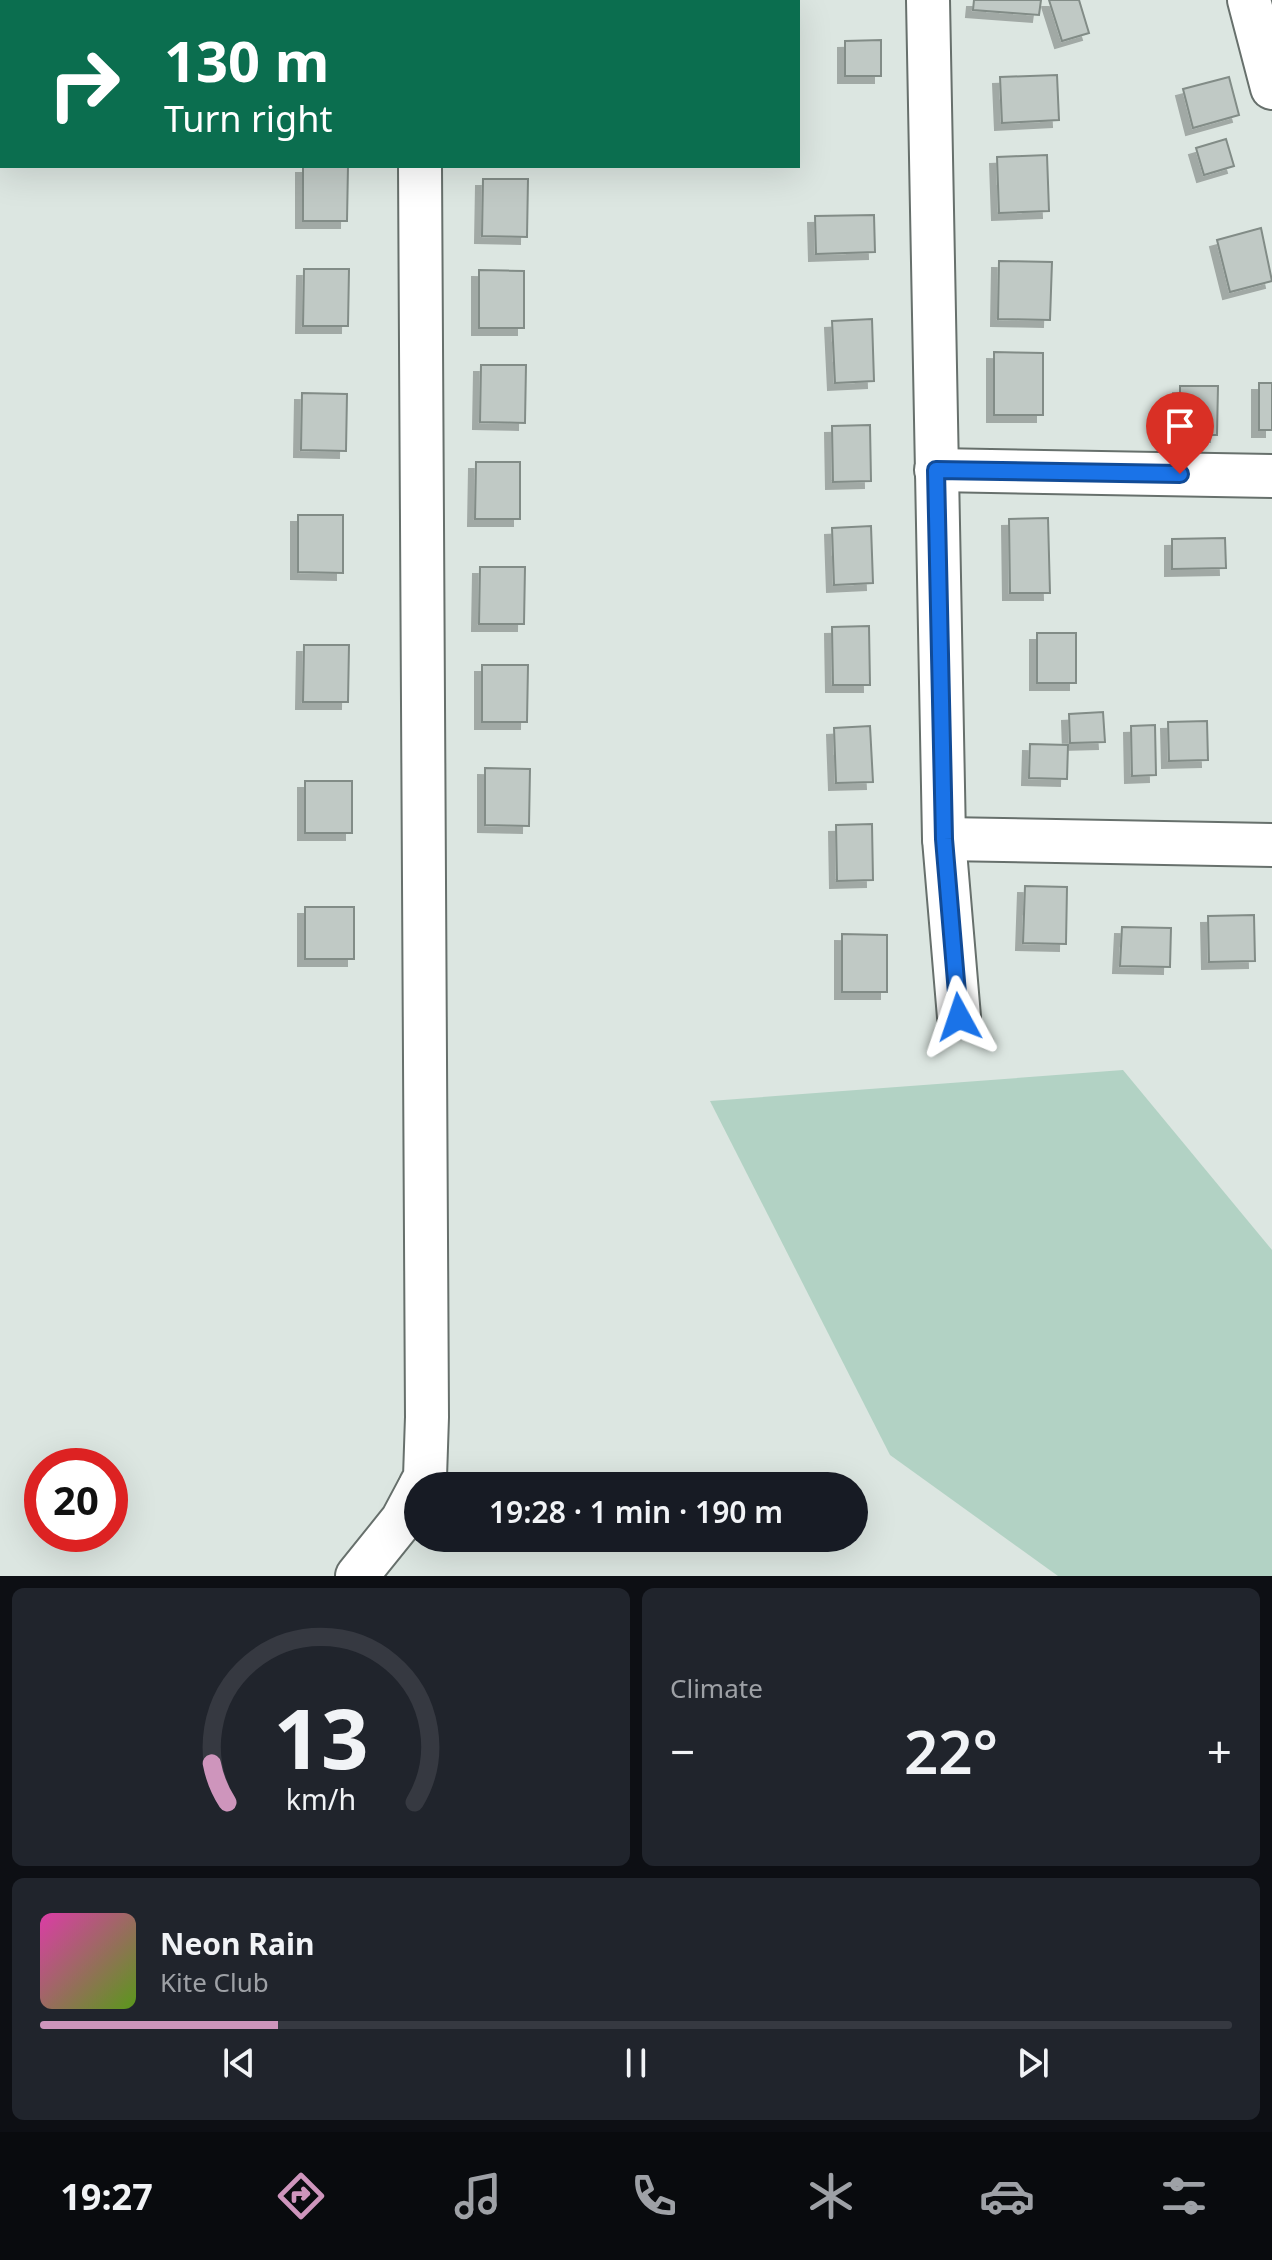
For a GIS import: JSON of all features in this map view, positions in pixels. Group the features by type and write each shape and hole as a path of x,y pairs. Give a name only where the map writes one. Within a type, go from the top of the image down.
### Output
{"street":[{"path":"928,0 944,839 959,1017"},
{"path":"1249,0 1271,84"},
{"path":"420,168 425,1472"},
{"path":"936,470 1272,476"},
{"path":"944,839 1272,845"},
{"path":"357,1576 404,1516"}],"green space":[{"path":"1123,1070 1272,1250 1272,1576 1058,1576 890,1455 710,1101"}],"building":[{"path":"974,0 1041,0 1039,15 973,10"},
{"path":"1049,0 1079,0 1089,33 1062,41"},
{"path":"881,40 881,76 845,76 845,41"},
{"path":"1057,75 1059,120 1002,123 1000,77"},
{"path":"1229,77 1239,115 1193,128 1183,89"},
{"path":"1226,139 1234,166 1204,175 1196,148"},
{"path":"1047,155 1049,211 999,213 997,157"},
{"path":"303,168 348,168 347,221 303,221"},
{"path":"483,179 528,179 527,237 482,236"},
{"path":"874,215 875,252 816,254 815,216"},
{"path":"1261,228 1272,281 1230,292 1217,240"},
{"path":"999,261 1052,262 1050,320 998,319"},
{"path":"304,269 349,269 348,326 303,326"},
{"path":"479,270 524,271 524,328 479,328"},
{"path":"872,319 874,381 835,383 832,321"},
{"path":"994,352 1043,353 1043,415 994,415"},
{"path":"481,365 526,365 525,423 480,422"},
{"path":"1259,383 1272,383 1272,430 1259,430"},
{"path":"1180,386 1218,386 1217,435 1180,435"},
{"path":"302,393 347,394 346,451 301,450"},
{"path":"870,425 871,481 833,482 832,426"},
{"path":"476,462 520,462 520,519 475,519"},
{"path":"298,515 343,515 343,573 298,572"},
{"path":"1048,518 1050,593 1010,593 1009,519"},
{"path":"871,526 873,583 834,585 832,528"},
{"path":"1225,538 1226,568 1172,569 1172,539"},
{"path":"480,567 525,567 524,624 479,624"},
{"path":"869,626 870,685 833,685 832,627"},
{"path":"1037,633 1076,633 1076,683 1037,683"},
{"path":"304,645 349,645 348,702 303,702"},
{"path":"482,665 528,665 527,722 482,722"},
{"path":"1103,712 1105,742 1070,743 1069,714"},
{"path":"1207,721 1208,760 1169,761 1168,722"},
{"path":"1155,725 1156,775 1132,776 1131,726"},
{"path":"870,726 873,782 836,783 834,728"},
{"path":"1030,744 1068,745 1067,779 1029,778"},
{"path":"485,768 530,769 529,826 485,825"},
{"path":"305,781 352,781 352,833 305,833"},
{"path":"872,824 873,880 837,881 836,825"},
{"path":"1025,886 1067,887 1066,944 1023,943"},
{"path":"305,907 354,907 354,959 305,959"},
{"path":"1254,915 1255,961 1209,962 1208,916"},
{"path":"1122,927 1171,928 1170,967 1120,966"},
{"path":"842,934 887,935 887,992 842,992"}],"route":[{"path":"959,1017 944,839 936,470 1180,474"}]}
